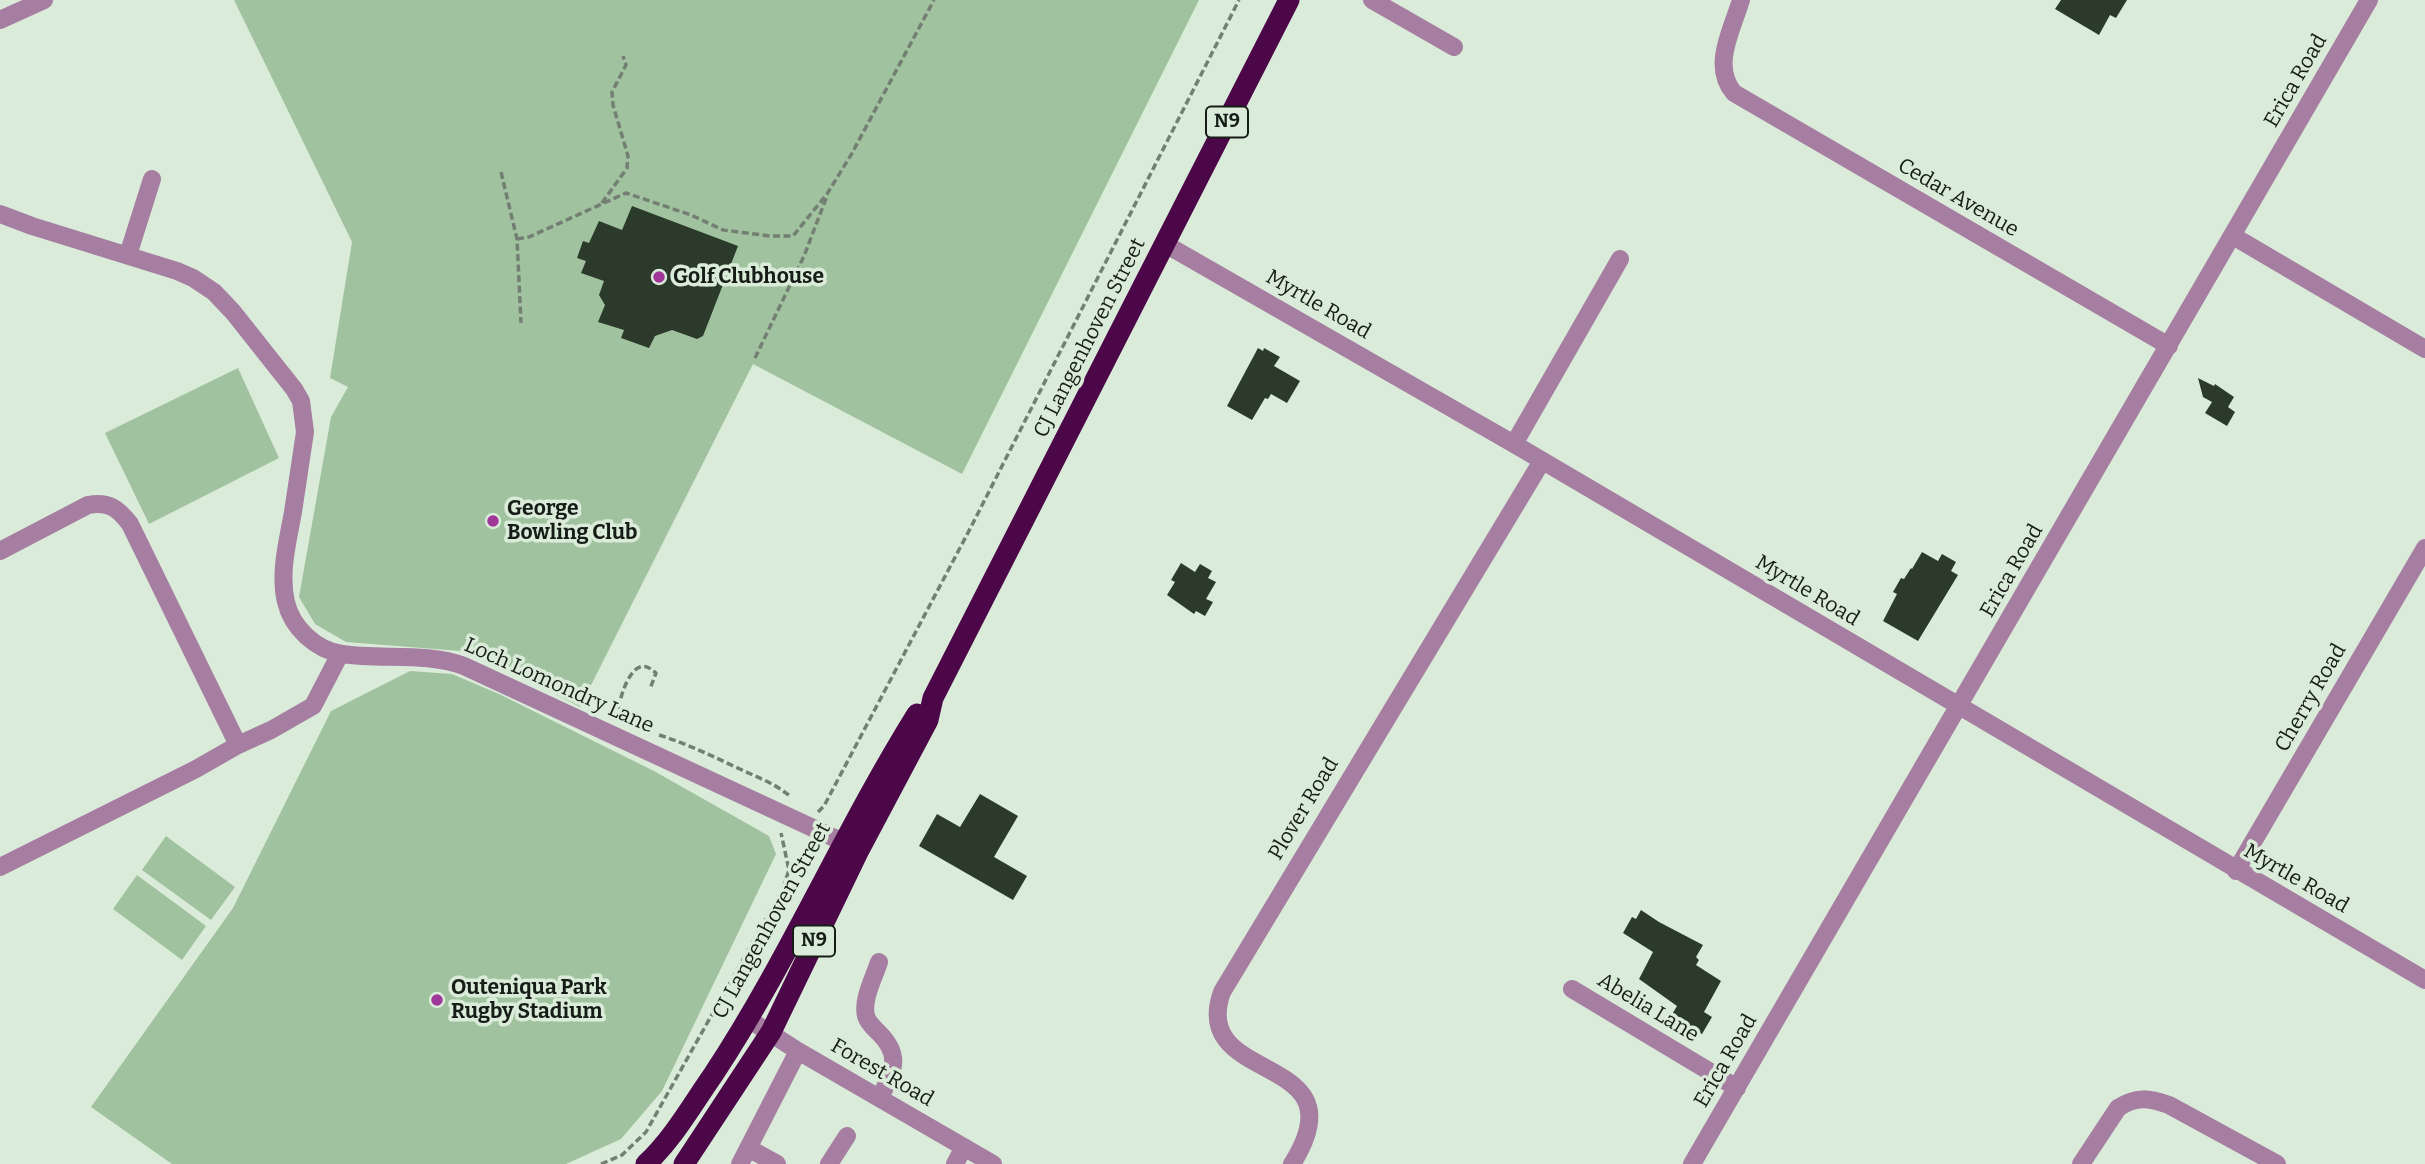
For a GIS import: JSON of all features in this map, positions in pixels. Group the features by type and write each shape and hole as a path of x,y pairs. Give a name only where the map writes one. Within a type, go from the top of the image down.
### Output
{"highway":[{"name":"CJ Langenhoven Street","path":"684,1164 771,1032 888,760 922,705 933,698 1289,0"},
{"name":"CJ Langenhoven Street","path":"646,1164 682,1121 748,1019 851,846"}],"street":[{"path":"0,20 44,0"},
{"path":"1373,0 1454,47"},
{"name":"Cedar Avenue","path":"1741,0 1723,62 1723,74 1727,85 1742,100 2169,346"},
{"name":"Erica Road","path":"1692,1164 2369,0"},
{"path":"128,255 152,179"},
{"name":"Loch Lomondry Lane","path":"0,214 185,274 214,292 278,367 301,401 305,432 285,569 286,604 308,639 340,654 455,663 656,753 851,846"},
{"path":"2233,236 2425,349"},
{"name":"Myrtle Road","path":"1165,244 1514,444 2425,980"},
{"path":"1514,444 1620,259"},
{"name":"Plover Road","path":"1292,1164 1307,1134 1309,1108 1295,1086 1225,1040 1219,1030 1216,1015 1222,992 1542,461"},
{"path":"0,551 88,505 99,503 121,511 130,524 238,745"},
{"name":"Cherry Road","path":"2236,871 2425,548"},
{"path":"0,867 196,769 313,706 340,654"},
{"path":"879,962 865,1004 867,1020 887,1041 894,1059 880,1098"},
{"name":"Abelia Lane","path":"1572,989 1737,1088"},
{"name":"Forest Road","path":"748,1019 993,1164"},
{"path":"777,1164 744,1156 798,1051"},
{"path":"2081,1164 2118,1108 2127,1102 2151,1099 2169,1105 2277,1164"},
{"path":"830,1164 847,1136"},
{"path":"955,1164 964,1147"}],"path":[{"path":"517,239 529,237 626,193 691,215 723,230 793,236 827,194 851,155 934,0"},
{"path":"813,811 819,813 831,794 971,527 1239,0"},
{"path":"601,205 627,168 628,156 613,105 612,92 626,65 623,56"},
{"path":"501,172 517,239 521,323"},
{"path":"755,358 804,256 827,194"},
{"path":"626,725 618,718 617,710 633,672 638,667 645,666 656,673 650,689"},
{"path":"653,734 675,740 781,788 796,801"},
{"path":"601,1164 622,1155 646,1132 783,888 789,870 780,830"}],"green space":[{"path":"234,0 1199,0 962,474 753,364 580,707 473,652 346,642 315,624 299,597 331,417 348,387 330,378 352,242"},
{"path":"238,368 279,458 149,524 105,433"},
{"name":"Outeniqua Park Rugby Stadium","path":"410,671 452,674 499,694 654,771 769,836 776,854 662,1091 621,1139 566,1164 172,1164 91,1107 233,908 331,711"},
{"path":"166,836 235,887 211,920 142,870"},
{"path":"137,875 206,926 182,960 113,909"}],"building":[{"path":"2061,0 2127,0 2116,18 2110,15 2099,35 2055,9"},
{"name":"Golf Clubhouse","path":"632,206 738,246 703,336 697,339 672,330 655,336 649,348 621,338 624,330 598,322 605,305 599,295 604,281 581,273 586,261 577,258 583,241 589,243 599,221 622,230"},
{"path":"1258,348 1263,351 1264,348 1280,357 1274,366 1300,381 1287,403 1271,394 1268,399 1265,398 1252,420 1227,406"},
{"path":"2198,378 2214,386 2215,384 2234,397 2228,407 2235,412 2227,426 2205,413 2212,402 2203,397"},
{"path":"1922,552 1938,561 1942,554 1956,562 1951,571 1958,575 1918,641 1883,621 1897,594 1893,592"},
{"path":"1181,563 1195,572 1200,564 1212,571 1208,578 1216,582 1206,599 1213,602 1205,616 1196,611 1194,614 1167,595 1175,582 1171,580"},
{"path":"980,794 1018,816 994,857 1027,876 1013,900 919,846 937,814 960,827"},
{"path":"1641,910 1703,945 1696,957 1699,960 1696,965 1721,981 1704,1012 1712,1017 1702,1034 1671,1016 1677,1006 1639,979 1653,952 1623,933 1632,917 1636,919"}],"place":[{"name":"Golf Clubhouse","path":"659,277"},
{"name":"George Bowling Club","path":"493,521"},
{"name":"Outeniqua Park Rugby Stadium","path":"437,1000"}]}
